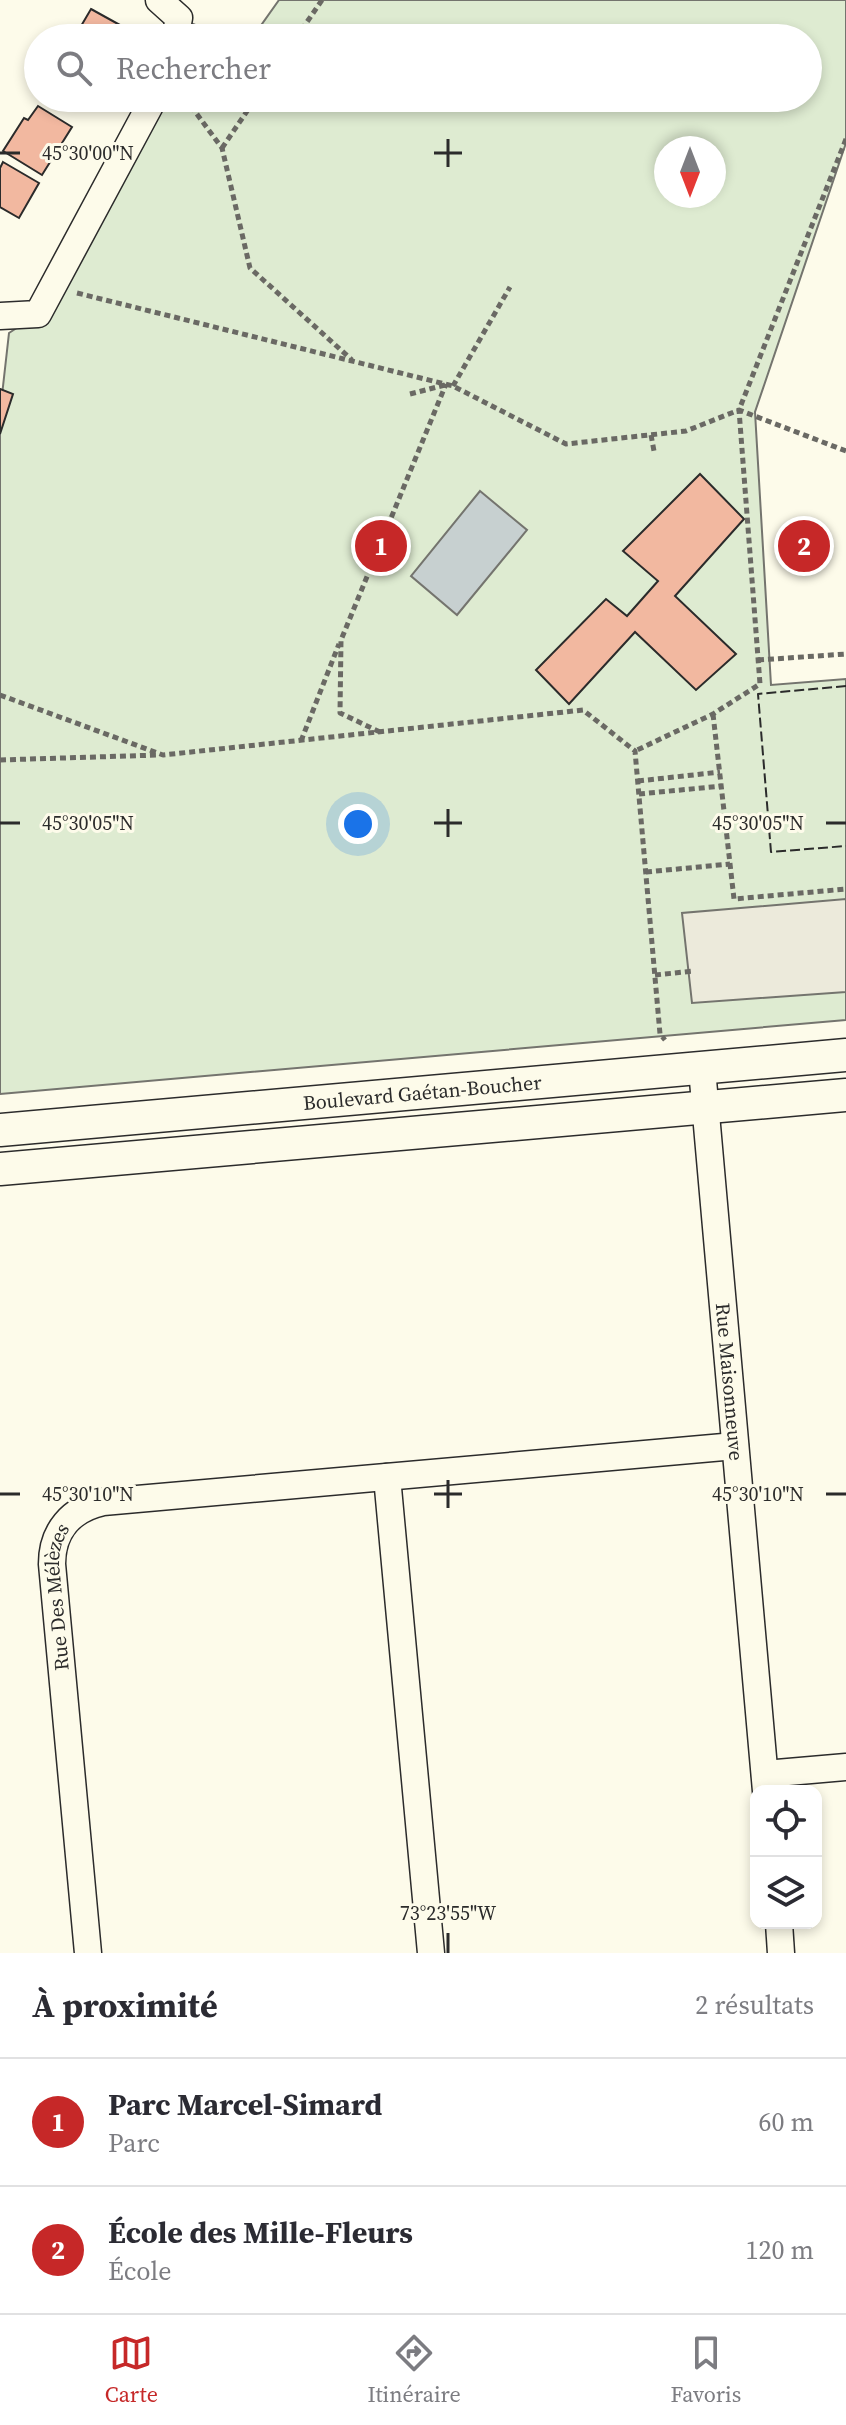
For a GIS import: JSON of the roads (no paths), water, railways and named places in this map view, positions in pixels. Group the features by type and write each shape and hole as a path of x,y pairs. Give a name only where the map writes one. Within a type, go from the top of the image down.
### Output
{"street":[{"path":"159,0 179,18 178,24"},
{"path":"0,316 38,314 146,112"},
{"name":"Boulevard Gaétan-Boucher","path":"0,1130 846,1055"},
{"name":"Rue Maisonneuve","path":"702,1069 765,1783"},
{"name":"Boulevard Gaétan-Boucher","path":"0,1169 846,1095"},
{"name":"Rue Des Mélèzes","path":"88,1953 52,1564 53,1544 62,1526 76,1512 103,1502 735,1446"},
{"path":"387,1477 431,1953"},
{"path":"765,1783 846,1767"},
{"path":"779,1929 781,1953"}],"place":[{"name":"Parc Marcel-Simard","path":"381,546"},
{"name":"École des Mille-Fleurs","path":"804,546"}]}
